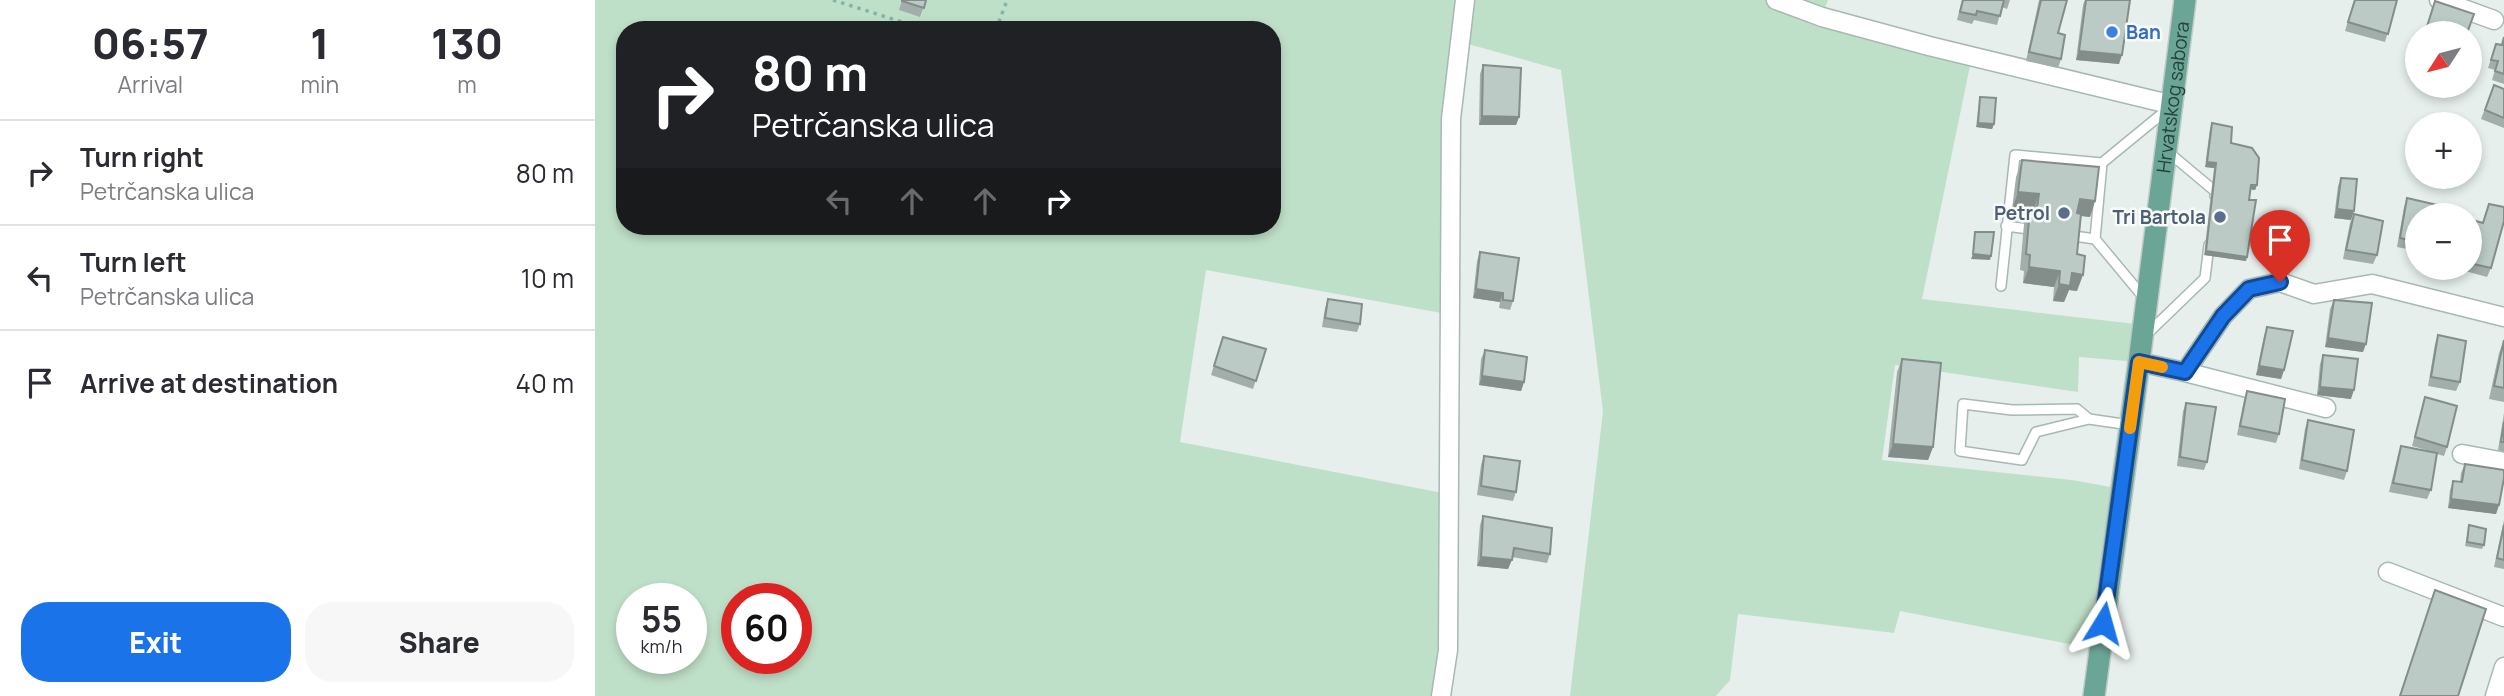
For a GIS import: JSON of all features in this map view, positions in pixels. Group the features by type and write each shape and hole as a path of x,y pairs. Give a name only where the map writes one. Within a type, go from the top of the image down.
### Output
{"main road":[{"name":"Hrvatskog sabora","path":"2094,696 2185,0"}],"street":[{"path":"1441,696 1448,650 1451,119 1465,0"},
{"path":"1776,0 1822,17 1929,46 2173,105"},
{"path":"2439,0 2494,20"},
{"path":"2185,372 2223,316 2249,289 2280,282 2314,294 2372,284 2504,317"},
{"path":"2139,362 2326,408"},
{"path":"2462,454 2504,462"},
{"path":"2388,572 2504,617"},
{"path":"2495,696 2504,667"}],"lane":[{"path":"2001,286 2015,155 2102,163 2173,105"},
{"path":"2166,150 2215,192 2214,205"},
{"path":"2095,239 2102,163"},
{"path":"2006,226 2044,231"},
{"path":"2142,339 2205,278 2211,229"},
{"path":"2057,233 2095,239 2147,302"},
{"path":"2089,419 2077,408 2012,410 1963,404 1960,451 2022,460 2036,432 2089,419 2130,425"}],"path":[{"path":"833,0 899,21"},
{"path":"999,21 1007,0"}],"green space":[{"path":"595,0 1828,0 1822,16 1972,56 1922,299 2144,325 2139,362 2079,357 2078,392 1895,365 1882,460 2072,480 2122,489 2100,650 1900,611 1894,633 1738,614 1730,680 1716,696 1570,696 1603,411 1561,70 1461,42 1447,314 1206,270 1180,442 1453,495 1442,696 595,696"}],"building":[{"path":"902,0 926,0 924,8"},
{"path":"1963,0 2004,0 2000,16 1977,11 1976,15 1960,12"},
{"path":"2041,0 2067,0 2058,33 2065,35 2061,59 2029,52"},
{"path":"2086,0 2130,0 2122,55 2079,51"},
{"path":"2355,0 2397,0 2388,34 2348,22"},
{"path":"2435,1 2474,14 2471,21 2429,21"},
{"path":"2504,37 2504,74 2495,71 2498,61 2491,60 2496,44 2502,45"},
{"path":"1483,65 1521,68 1519,117 1482,116"},
{"path":"2494,85 2504,89 2504,118 2485,110"},
{"path":"1980,97 1996,98 1994,124 1978,123"},
{"path":"2212,123 2232,127 2231,143 2252,148 2259,158 2257,185 2251,185 2249,200 2256,200 2247,257 2206,251 2216,163 2207,162"},
{"path":"2022,160 2099,167 2095,201 2080,199 2077,213 2081,214 2077,254 2085,256 2083,275 2072,273 2070,286 2059,284 2060,271 2029,267 2030,255 2026,254 2030,208 2037,208 2039,194 2018,192"},
{"path":"2341,178 2357,179 2354,211 2337,209"},
{"path":"2407,198 2429,203 2406,203"},
{"path":"2489,204 2504,207 2504,221 2491,268 2482,266 2483,223"},
{"path":"2405,209 2405,239 2400,238"},
{"path":"2354,214 2383,221 2377,255 2346,250"},
{"path":"1975,232 1994,232 1991,256 1973,254"},
{"path":"1480,252 1519,258 1513,301 1503,300 1503,293 1476,289"},
{"path":"1328,299 1362,304 1360,324 1325,318"},
{"path":"2334,300 2372,303 2366,344 2328,338"},
{"path":"2267,327 2293,331 2284,370 2259,366"},
{"path":"2438,335 2466,341 2460,382 2431,377"},
{"path":"1223,337 1266,349 1256,381 1214,366"},
{"path":"2504,340 2504,388 2494,386"},
{"path":"1485,350 1527,357 1524,382 1482,376"},
{"path":"2323,355 2358,359 2354,390 2320,387"},
{"path":"1902,359 1941,363 1933,447 1893,444"},
{"path":"2247,391 2285,399 2279,434 2240,426"},
{"path":"2425,397 2457,406 2447,447 2415,437"},
{"path":"2186,403 2216,407 2207,462 2180,457"},
{"path":"2308,420 2354,430 2347,471 2302,460"},
{"path":"2401,446 2437,453 2431,490 2393,483"},
{"path":"1484,456 1520,461 1516,492 1481,486"},
{"path":"2465,464 2504,470 2499,505 2451,499 2453,481 2462,482"},
{"path":"1483,516 1552,528 1550,554 1514,548 1512,560 1481,557"},
{"path":"2469,525 2486,529 2484,545 2467,542"},
{"path":"2504,525 2504,560 2497,558"},
{"path":"2435,590 2486,609 2458,696 2400,696"}],"slow traffic":[{"path":"2130,428 2139,362 2162,367"}],"place":[{"name":"Ban","path":"2112,32"},
{"name":"Petrol","path":"2064,213"},
{"name":"Tri Bartola","path":"2220,217"}],"route":[{"path":"2103,623 2139,362 2185,372 2223,316 2249,289 2280,282"}]}
